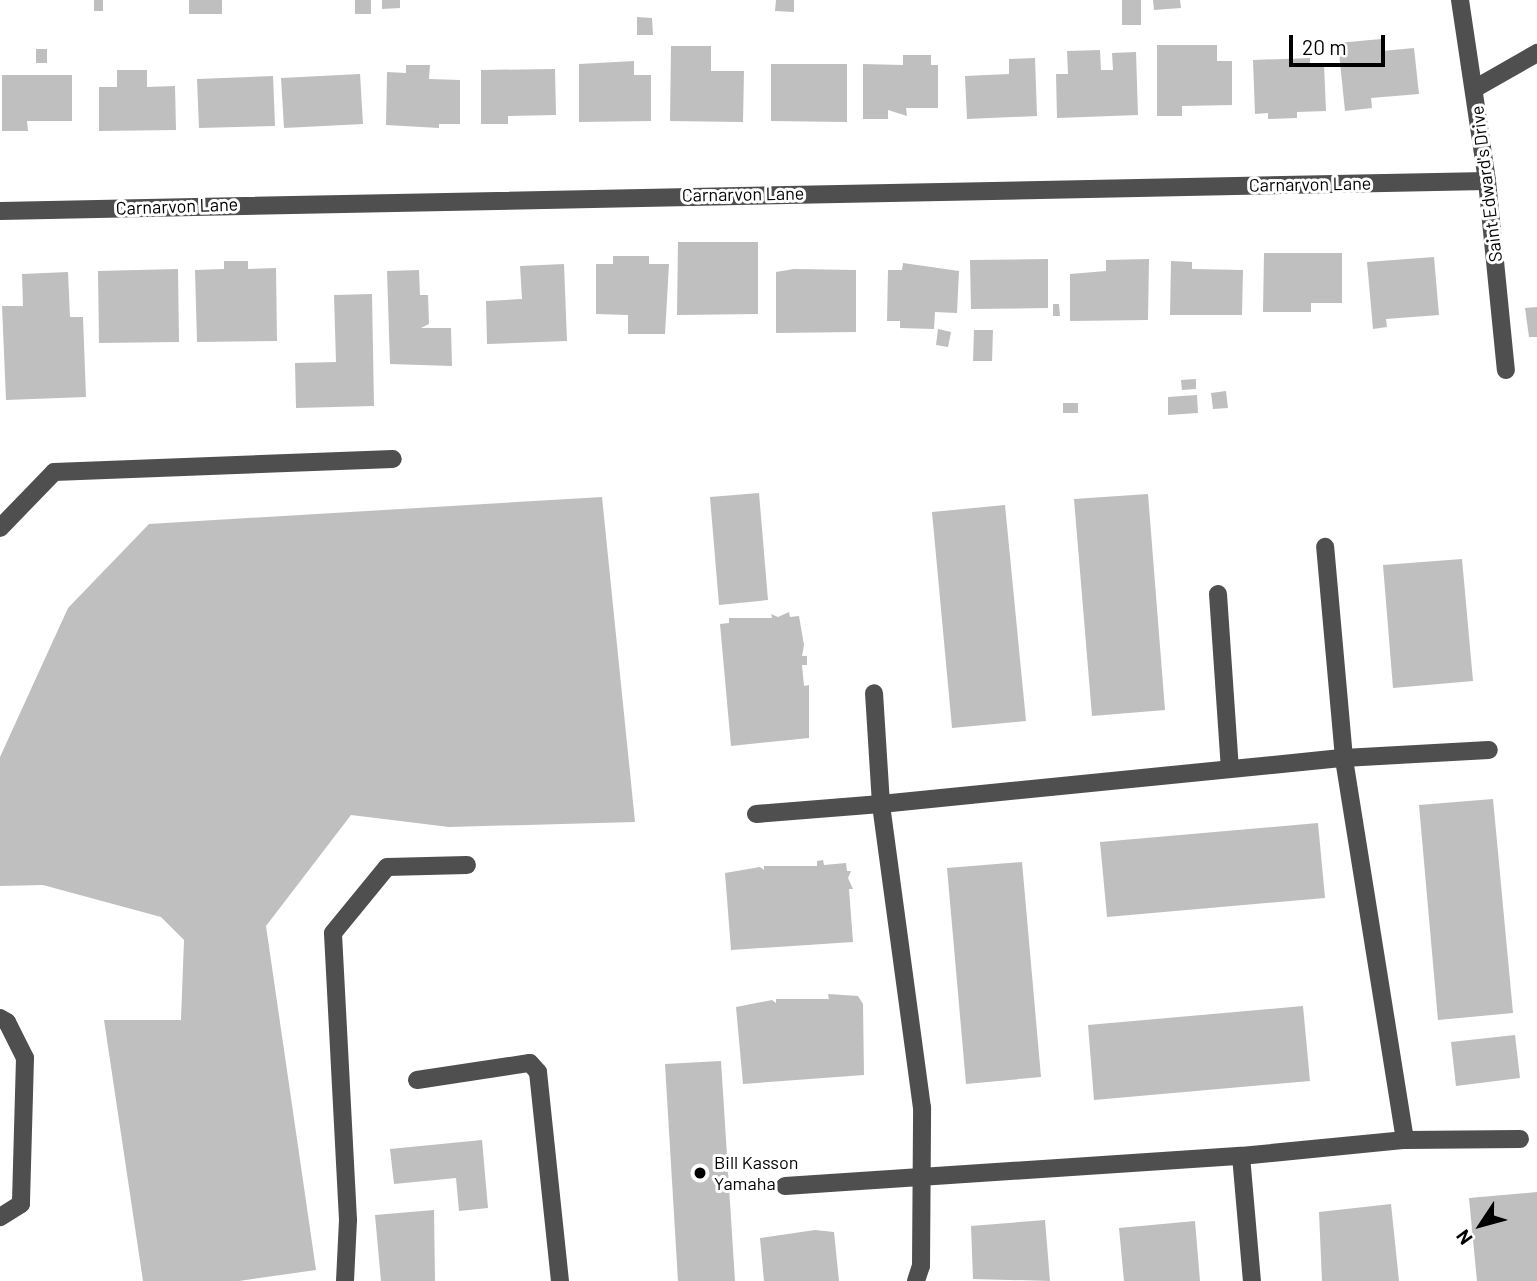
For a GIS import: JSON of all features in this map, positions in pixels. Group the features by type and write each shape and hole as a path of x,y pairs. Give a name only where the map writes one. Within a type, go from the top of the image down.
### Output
{"street":[{"name":"Saint Edward's Drive","path":"1460,0 1487,181 1507,370"},
{"path":"1474,89 1537,53"},
{"name":"Carnarvon Lane","path":"0,211 1487,181"},
{"path":"0,528 54,472 393,459"},
{"path":"1325,547 1344,758 1405,1140"},
{"path":"1218,594 1230,769"},
{"path":"874,694 881,804 922,1108 921,1266 916,1281"},
{"path":"756,814 1344,758 1489,750"},
{"path":"345,1281 348,1220 333,933 387,867 467,865"},
{"path":"0,1018 7,1022 25,1058 21,1204 0,1217"},
{"path":"417,1080 530,1063 538,1072 559,1281"},
{"path":"785,1186 1241,1156 1405,1140 1520,1139"},
{"path":"1241,1156 1252,1281"}],"building":[{"path":"94,0 103,0 103,11 94,11"},
{"path":"189,0 222,0 222,14 189,14"},
{"path":"355,0 371,0 371,14 355,14"},
{"path":"382,0 400,0 400,8 382,9"},
{"path":"776,0 794,0 794,12 775,11"},
{"path":"1122,0 1141,0 1141,25 1122,25"},
{"path":"1153,0 1180,0 1181,8 1154,10"},
{"path":"637,17 652,18 653,35 637,35"},
{"path":"1381,39 1382,51 1414,48 1419,94 1371,98 1372,108 1345,111 1338,43"},
{"path":"1157,45 1217,45 1217,61 1232,61 1232,105 1182,106 1182,116 1157,116"},
{"path":"671,46 711,46 711,71 744,71 743,122 670,121"},
{"path":"36,49 47,49 47,63 36,63"},
{"path":"1100,50 1101,70 1113,70 1112,53 1136,52 1138,115 1057,118 1056,74 1068,74 1067,51"},
{"path":"903,55 931,55 931,65 938,65 938,108 906,108 907,116 888,110 888,119 863,119 863,64 903,65"},
{"path":"1035,58 1037,116 967,119 965,76 1009,74 1009,59"},
{"path":"1310,58 1310,65 1324,64 1326,111 1297,112 1297,118 1268,119 1268,113 1255,114 1253,60"},
{"path":"634,61 634,75 651,75 651,121 579,122 579,64"},
{"path":"771,64 847,64 847,122 771,121"},
{"path":"406,65 430,65 429,79 460,80 460,124 439,124 439,128 386,125 387,72 406,73"},
{"path":"555,69 556,115 508,116 508,124 481,124 481,70"},
{"path":"117,70 147,70 147,87 175,86 176,130 99,131 99,87 117,87"},
{"path":"360,74 363,124 284,128 281,78"},
{"path":"2,75 72,75 72,121 27,121 28,131 2,131"},
{"path":"273,76 275,126 199,128 197,79"},
{"path":"678,242 758,242 758,314 677,315"},
{"path":"1264,253 1342,253 1342,303 1311,303 1311,312 1263,312"},
{"path":"613,256 649,256 649,264 669,264 665,334 628,334 628,315 596,314 596,264 613,264"},
{"path":"1434,257 1439,315 1386,319 1387,327 1373,329 1367,262"},
{"path":"1048,259 1048,308 971,309 970,260"},
{"path":"1149,259 1148,320 1070,321 1070,274 1106,271 1106,260"},
{"path":"224,261 248,261 248,269 276,268 277,341 197,342 195,270 224,269"},
{"path":"1171,261 1192,262 1192,269 1243,270 1242,315 1170,315"},
{"path":"903,263 959,271 957,313 935,312 934,329 900,328 900,321 887,321 888,270 902,270"},
{"path":"564,264 567,341 487,344 486,301 522,299 520,266"},
{"path":"178,269 179,342 99,343 98,271"},
{"path":"794,269 856,270 856,332 776,333 776,272"},
{"path":"419,270 420,295 428,295 429,324 421,328 451,328 452,366 390,364 387,271"},
{"path":"68,272 70,317 83,317 86,397 6,400 2,306 23,306 22,274"},
{"path":"372,294 374,406 296,408 295,363 336,362 334,295"},
{"path":"1053,304 1059,304 1060,316 1053,316"},
{"path":"1537,307 1537,337 1529,337 1525,308"},
{"path":"938,329 951,332 948,347 936,345"},
{"path":"974,330 993,330 992,361 973,361"},
{"path":"1196,379 1196,389 1182,390 1181,380"},
{"path":"1226,391 1228,408 1213,409 1211,393"},
{"path":"1197,395 1198,413 1168,415 1168,397"},
{"path":"1063,403 1078,403 1078,413 1063,413"},
{"path":"759,493 768,600 719,605 710,497"},
{"path":"1148,494 1165,710 1092,716 1074,499"},
{"path":"602,497 635,822 449,827 351,815 266,926 316,1270 239,1281 143,1281 104,1020 181,1020 184,940 161,917 43,885 0,886 0,757 68,608 149,524"},
{"path":"1005,505 1026,721 952,728 932,512"},
{"path":"1462,559 1473,681 1393,688 1383,565"},
{"path":"789,612 790,617 799,616 804,645 802,656 807,656 807,665 802,665 804,686 809,685 809,738 731,746 720,624 729,623 729,618 772,618 771,614 778,617"},
{"path":"1493,799 1513,1013 1438,1020 1419,805"},
{"path":"1318,823 1325,898 1107,917 1100,842"},
{"path":"823,860 824,865 846,863 847,871 851,871 848,878 853,889 849,889 853,942 731,950 725,873 760,867 764,870 764,866 817,866 817,861"},
{"path":"1022,862 1041,1077 966,1084 947,868"},
{"path":"828,994 858,996 863,1004 864,1075 743,1084 736,1007 772,1000 776,1003 776,999 829,999"},
{"path":"1303,1006 1310,1081 1094,1100 1088,1025"},
{"path":"1515,1035 1520,1078 1456,1086 1451,1042"},
{"name":"Bill Kasson Yamaha","path":"721,1061 735,1281 678,1281 665,1064"},
{"path":"482,1140 488,1208 459,1211 456,1178 394,1184 390,1149"},
{"path":"1537,1192 1537,1281 1477,1281 1469,1198"},
{"path":"1391,1204 1399,1281 1322,1281 1319,1212"},
{"path":"434,1210 435,1281 381,1281 375,1215"},
{"path":"1045,1220 1050,1281 973,1279 971,1226"},
{"path":"1195,1221 1200,1281 1124,1281 1119,1228"},
{"path":"815,1230 834,1232 839,1281 764,1281 760,1238"}],"place":[{"name":"Bill Kasson Yamaha","path":"700,1173"}]}
